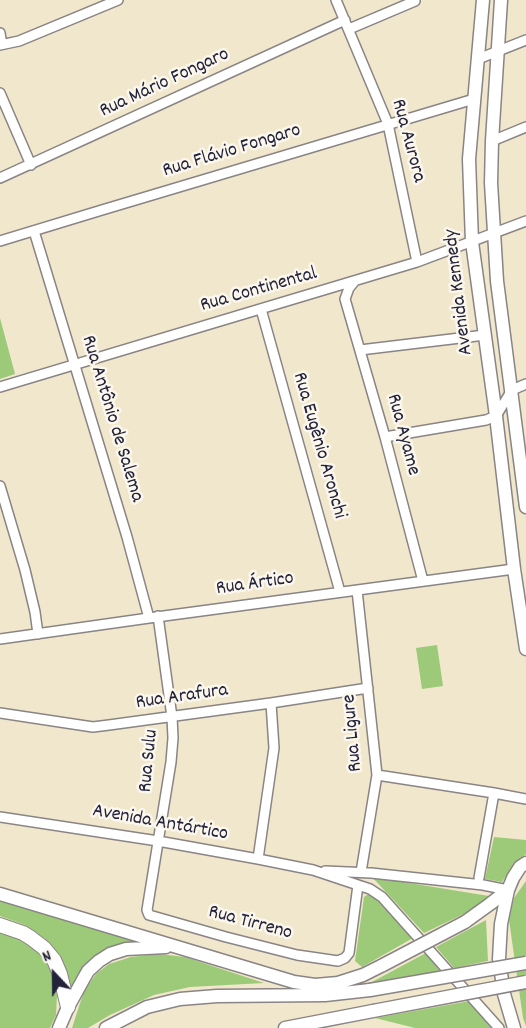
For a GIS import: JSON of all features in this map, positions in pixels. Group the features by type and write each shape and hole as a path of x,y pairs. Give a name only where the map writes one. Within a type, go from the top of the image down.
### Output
{"highway":[{"path":"0,925 32,938 54,960 68,1007"}],"main road":[{"name":"Avenida Kennedy","path":"483,0 469,174 472,242 526,649"},
{"name":"Avenida Kennedy","path":"501,0 491,183 497,281 526,507"},
{"path":"514,1028 504,994 499,959 501,924 508,890 520,867 526,863"},
{"path":"0,894 294,982 323,985 363,975 383,965 465,921 508,890"},
{"path":"59,1028 88,971 104,957 126,949 179,947"},
{"path":"106,1028 147,1007 180,999 217,996 314,995 370,990 526,963"},
{"path":"285,1028 526,982"}],"street":[{"path":"0,45 19,41 117,0"},
{"name":"Rua Aurora","path":"336,0 388,124 417,262"},
{"name":"Rua Mário Fongaro","path":"0,178 347,25 415,1"},
{"path":"0,33 2,39 0,45"},
{"path":"477,59 526,40"},
{"path":"0,93 30,165"},
{"name":"Rua Flávio Fongaro","path":"0,241 474,99"},
{"path":"492,141 526,127"},
{"name":"Rua Continental","path":"0,387 354,282 494,235 526,221"},
{"name":"Rua Antônio de Salema","path":"34,231 127,537 154,617"},
{"path":"328,290 345,299 354,282"},
{"name":"Rua Ayame","path":"345,299 423,581"},
{"name":"Rua Eugênio Aronchi","path":"261,309 340,592"},
{"path":"360,350 485,334"},
{"path":"385,437 486,420 496,416 512,390 526,384"},
{"path":"0,486 25,570 38,634"},
{"name":"Rua Ártico","path":"0,639 514,569"},
{"name":"Rua Ligure","path":"357,590 377,775 361,872"},
{"name":"Rua Sulu","path":"147,910 173,738 172,717 154,617"},
{"name":"Rua Arafura","path":"1,714 93,726 271,704 368,688"},
{"path":"258,859 274,748 271,704"},
{"path":"377,775 526,799"},
{"path":"479,878 494,793"},
{"name":"Avenida Antártico","path":"0,817 258,859 313,870 370,889 382,897 499,1028"},
{"name":"Avenida Antártico","path":"313,870 361,872 483,885 508,890"},
{"name":"Rua Tirreno","path":"147,910 151,916 226,937 297,955 338,961 348,956 358,885"}],"green space":[{"path":"0,318 15,374 0,379"},
{"path":"437,645 443,686 422,689 416,648"},
{"path":"494,837 526,840 526,854 514,863 502,882 485,879"},
{"path":"372,877 489,896 472,910 424,933"},
{"path":"526,881 526,1026 509,920 514,898"},
{"path":"370,893 413,938 362,967 355,961 364,897"},
{"path":"0,900 133,941 91,959 78,974 72,989 58,953 44,938 25,925 0,916"},
{"path":"486,920 488,961 454,968 436,947"},
{"path":"0,931 16,936 34,946 45,960 54,978 57,996 56,1015 50,1028 0,1028"},
{"path":"426,953 440,971 370,983"},
{"path":"159,954 185,957 264,983 190,987 154,995 88,1028 72,1028 84,991 96,974 109,964 131,957"},
{"path":"470,1001 494,1028 415,1028 375,1018"}]}
